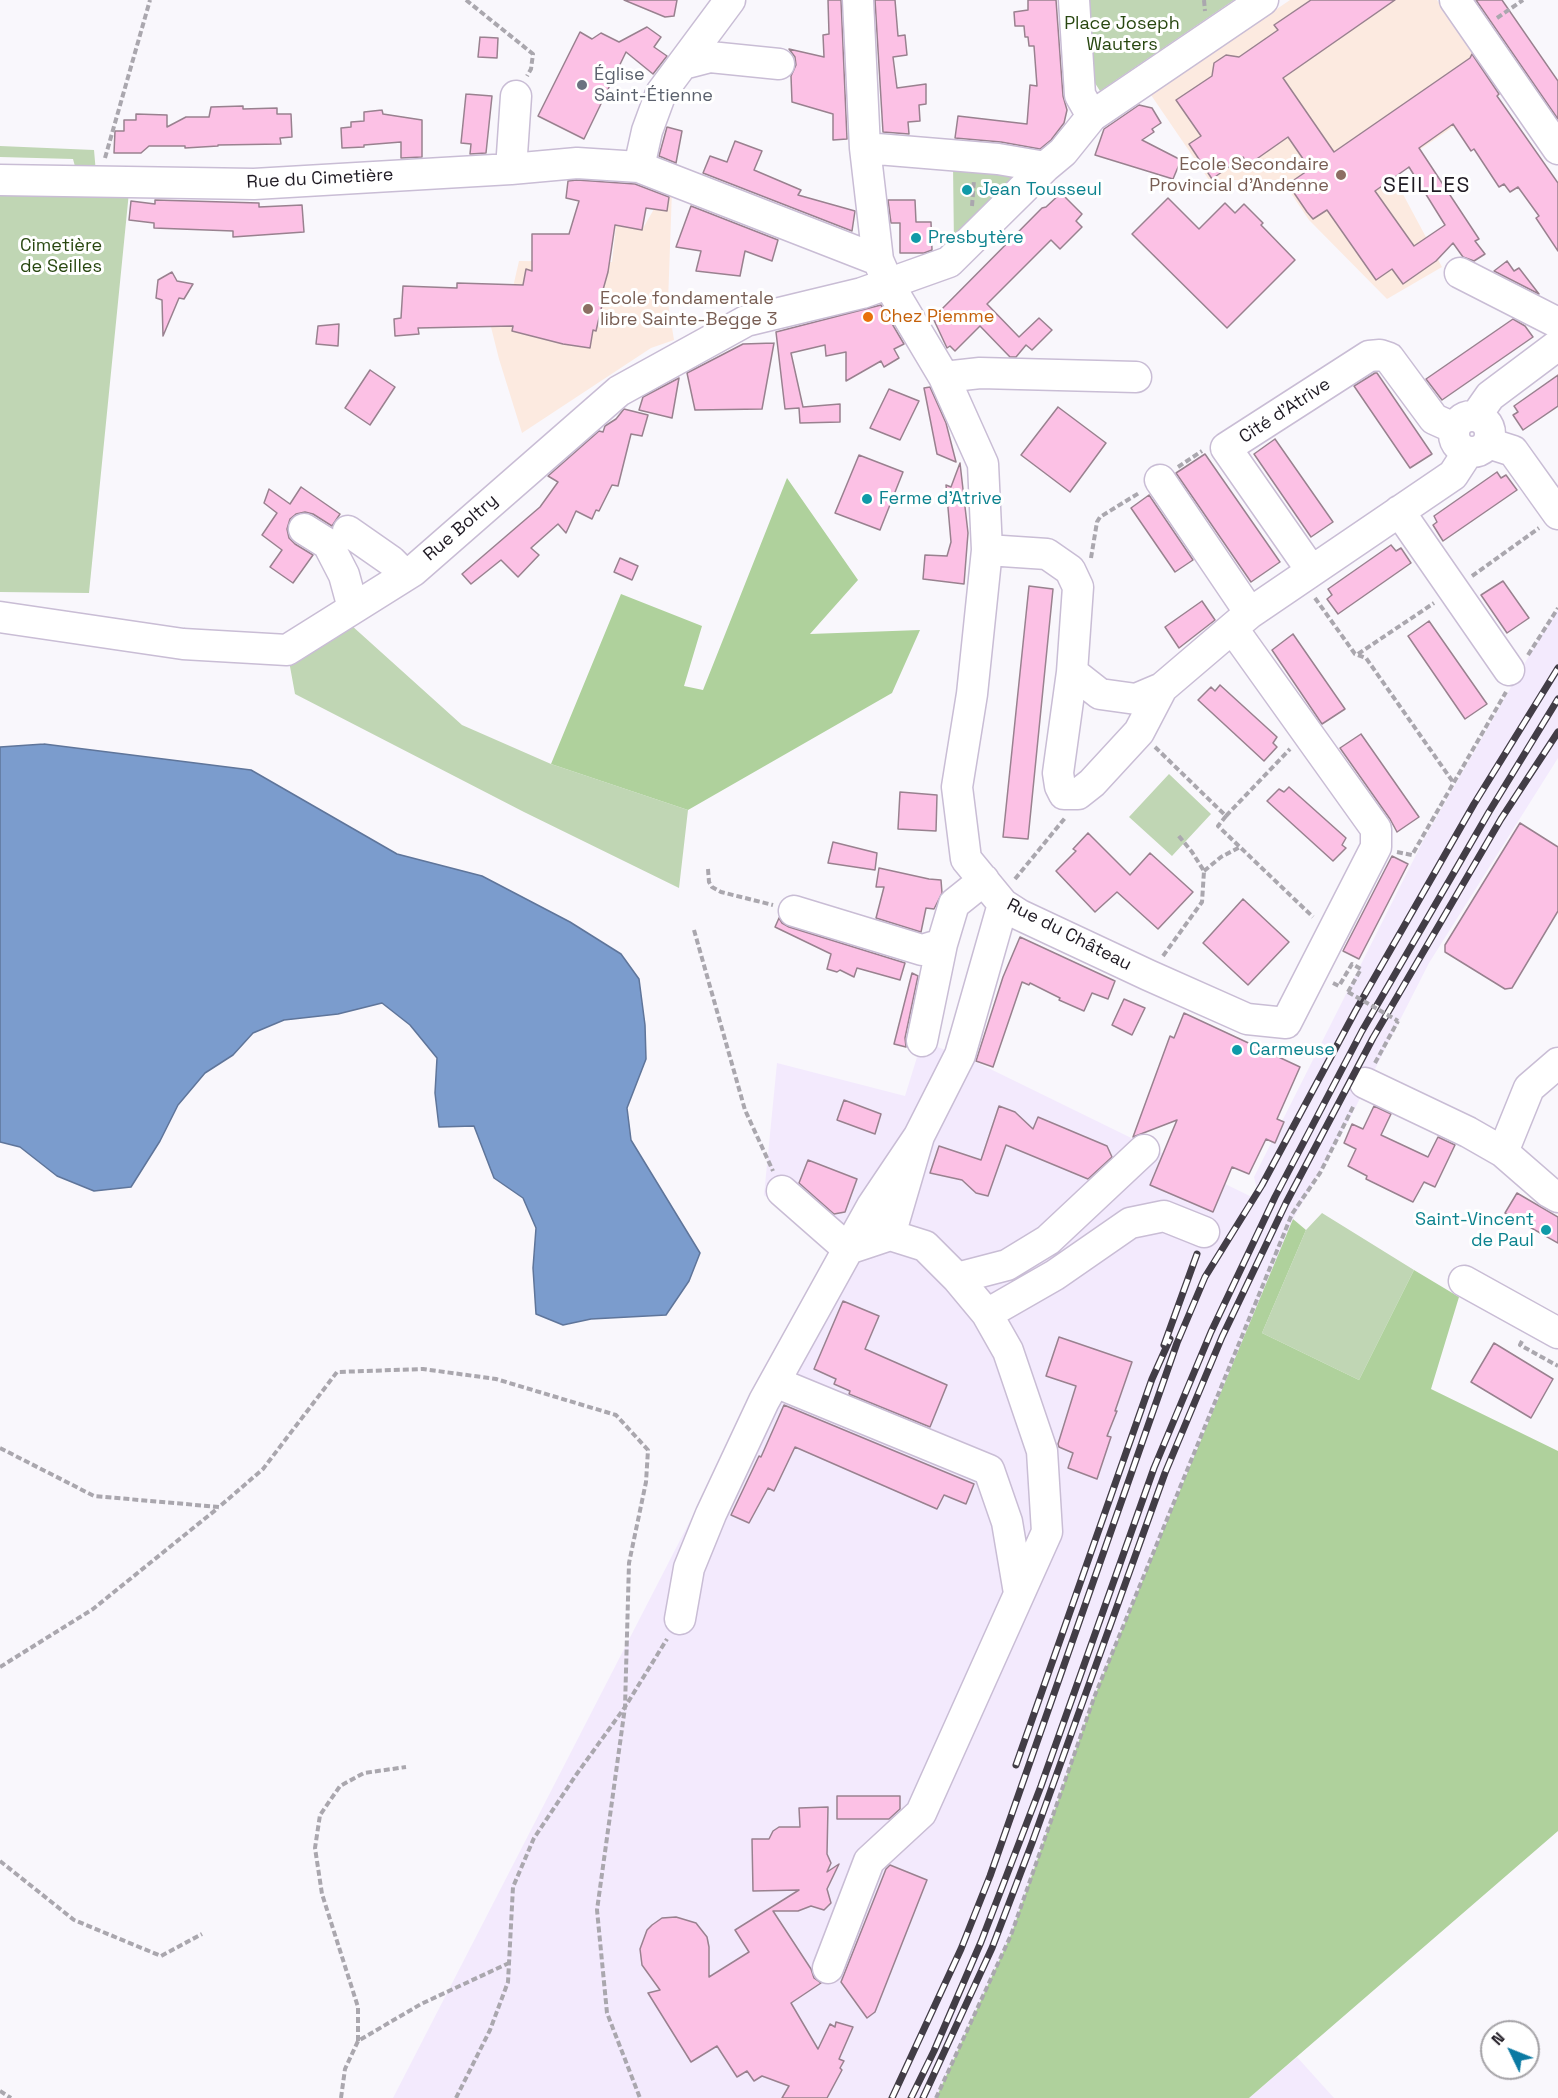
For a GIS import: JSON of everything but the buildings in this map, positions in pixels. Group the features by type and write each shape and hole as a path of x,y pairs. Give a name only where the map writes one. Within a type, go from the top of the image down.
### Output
{"street":[{"path":"639,167 647,131 662,93 730,0"},
{"path":"858,0 865,148 883,272"},
{"path":"1074,0 1080,95 1092,117 1263,0"},
{"path":"1455,0 1558,149"},
{"path":"675,75 710,57 778,64"},
{"path":"505,169 516,96"},
{"name":"Rue Boltry","path":"0,617 183,644 287,650 405,575 619,391 746,321 862,293 883,272 949,262 1063,152 1092,117"},
{"path":"865,148 998,159 1045,167"},
{"name":"Rue du Cimetière","path":"0,180 254,184 578,163 639,167 883,272"},
{"name":"Rue du Château","path":"883,272 944,377 983,464 987,550 972,694 957,787 966,859 1003,904 1020,915 1247,1019 1286,1023 1376,848"},
{"path":"1460,273 1558,323"},
{"path":"1072,672 1100,694 1136,699 1162,688 1242,621 1306,574 1453,475 1490,396 1558,345"},
{"name":"Cité d'Atrive","path":"1306,574 1226,448 1369,356 1380,355 1389,358 1434,419 1513,451 1558,514"},
{"path":"944,377 980,373 1136,377"},
{"path":"1160,480 1307,733 1376,829 1376,848"},
{"path":"1399,511 1515,671"},
{"path":"304,529 328,544 344,575 353,608"},
{"path":"348,531 391,561 405,575"},
{"path":"987,550 1047,554 1070,570 1078,587 1072,672 1058,773 1064,794 1078,794 1092,783 1139,732 1162,688"},
{"path":"922,1041 942,944 954,904 984,880"},
{"path":"680,1619 689,1568 711,1514 775,1382 872,1206 919,1136 960,1055 1003,904"},
{"path":"794,910 922,950 942,944"},
{"path":"1503,1152 1529,1088 1558,1063"},
{"path":"1371,1071 1503,1152 1549,1192 1558,1197"},
{"path":"890,1235 919,1136"},
{"path":"957,1278 1007,1265 1048,1240 1144,1150"},
{"path":"782,1191 848,1249"},
{"path":"987,1314 1055,1275 1130,1223 1164,1216 1204,1232"},
{"path":"828,1968 869,1861 921,1813 1047,1532 1042,1451 1008,1351 987,1314 957,1278 925,1246 890,1235 848,1249"},
{"path":"1464,1281 1558,1333"},
{"path":"775,1382 989,1470 1007,1522 1020,1593"}],"path":[{"path":"100,181 106,151 150,0"},
{"path":"466,0 533,54 531,69 516,96"},
{"path":"1476,32 1523,0"},
{"path":"1078,587 1088,577 1097,522 1100,517 1203,450 1226,448"},
{"path":"1306,574 1355,654 1365,658 1453,782"},
{"path":"1376,848 1412,855 1515,671 1558,608"},
{"path":"1139,732 1226,816"},
{"path":"1307,733 1218,826 1331,934"},
{"path":"1003,904 1016,877 1069,814 1078,794"},
{"path":"1148,975 1202,902 1204,872 1178,835"},
{"path":"1204,872 1221,857 1240,847"},
{"path":"708,869 712,888 794,910"},
{"path":"694,930 745,1110 782,1191"},
{"path":"936,2098 1011,1935 1095,1695 1292,1214 1320,1173 1398,1021 1348,992 1361,969 1352,964 1339,986"},
{"path":"0,1667 93,1609 263,1469 337,1372 423,1369 496,1379 616,1415 648,1450 646,1482 629,1563 625,1707 597,1910 607,2013 640,2098"},
{"path":"0,1448 94,1496 219,1507"},
{"path":"456,2098 490,2030 508,1982 513,1887 534,1838 625,1707 680,1619"},
{"path":"341,2098 345,2069 358,2041 358,2007 321,1893 315,1848 320,1815 340,1786 364,1773 406,1767"},
{"path":"0,1861 74,1920 161,1956 202,1934"},
{"path":"358,2041 422,2004 510,1962"},
{"path":"0,2091 11,2098"}],"shaded area":[{"path":"1290,0 1437,0 1501,94 1390,170 1442,267 1387,299 1309,220 1282,180 1209,180 1151,95"},
{"name":"Ecole fondamentale libre Sainte-Begge 3","path":"659,185 672,190 668,303 674,340 651,348 522,433 488,315 505,322 519,261 612,262 616,225 642,230 654,209"},
{"path":"1558,610 1558,758 1429,963 1349,1120 1293,1219 1095,1695 1011,1935 936,2098 393,2098 710,1482 832,1251 764,1195 777,1063 905,1096 922,1041 974,1061 1260,1201 1254,1177 1424,839 1534,647"},
{"path":"1297,2057 1334,2098 1249,2098"}],"green space":[{"name":"Place Joseph Wauters","path":"1085,0 1234,0 1100,91 1088,72"},
{"path":"0,146 94,150 96,173 77,174 73,159 0,157"},
{"path":"953,165 1029,171 954,246"},
{"name":"Cimetière de Seilles","path":"0,191 129,192 89,593 0,592"},
{"path":"787,478 858,580 810,634 920,630 892,693 688,810 551,764 621,594 702,626 684,686 703,690"},
{"path":"341,616 462,725 551,764 688,810 679,888 524,812 295,694 287,650"},
{"path":"1169,774 1211,814 1172,856 1129,817"},
{"path":"1322,1213 1414,1270 1359,1380 1262,1333 1306,1230"},
{"path":"1293,1219 1306,1230 1262,1333 1359,1380 1414,1270 1459,1297 1431,1389 1558,1451 1558,1831 1249,2098 936,2098 1011,1935 1095,1695"}],"water":[{"path":"44,744 251,770 397,854 482,876 570,922 621,954 639,979 645,1025 646,1059 627,1108 631,1140 700,1253 689,1281 666,1315 591,1319 563,1325 536,1314 533,1268 536,1228 523,1198 494,1178 474,1126 439,1127 435,1093 437,1058 410,1025 382,1003 338,1014 284,1020 253,1033 233,1055 205,1073 178,1105 160,1141 131,1187 94,1191 57,1176 20,1147 0,1142 0,747"}],"railway":[{"path":"892,2098 961,1949 990,1876 1177,1343 1205,1277 1262,1185 1356,1010 1474,804 1558,668"},
{"path":"911,2098 981,1942 1041,1786 1154,1468 1211,1332 1275,1197 1362,1031 1489,812 1558,699"},
{"path":"923,2098 992,1948 1165,1473 1222,1337 1286,1203 1373,1038 1501,819 1558,732"},
{"path":"1164,1345 1197,1254"},
{"path":"1016,1765 1152,1379 1170,1339"}],"place":[{"name":"Église Saint-Étienne","path":"582,85"},
{"name":"Ecole Secondaire Provincial d'Andenne","path":"1341,175"},
{"name":"Jean Tousseul","path":"967,190"},
{"name":"Presbytère","path":"916,238"},
{"name":"Ecole fondamentale libre Sainte-Begge 3","path":"588,309"},
{"name":"Chez Piemme","path":"868,317"},
{"name":"Ferme d'Atrive","path":"867,499"},
{"name":"Carmeuse","path":"1237,1050"},
{"name":"Saint-Vincent de Paul","path":"1546,1230"}],"district":[{"name":"SEILLES","path":"1427,186"}]}
